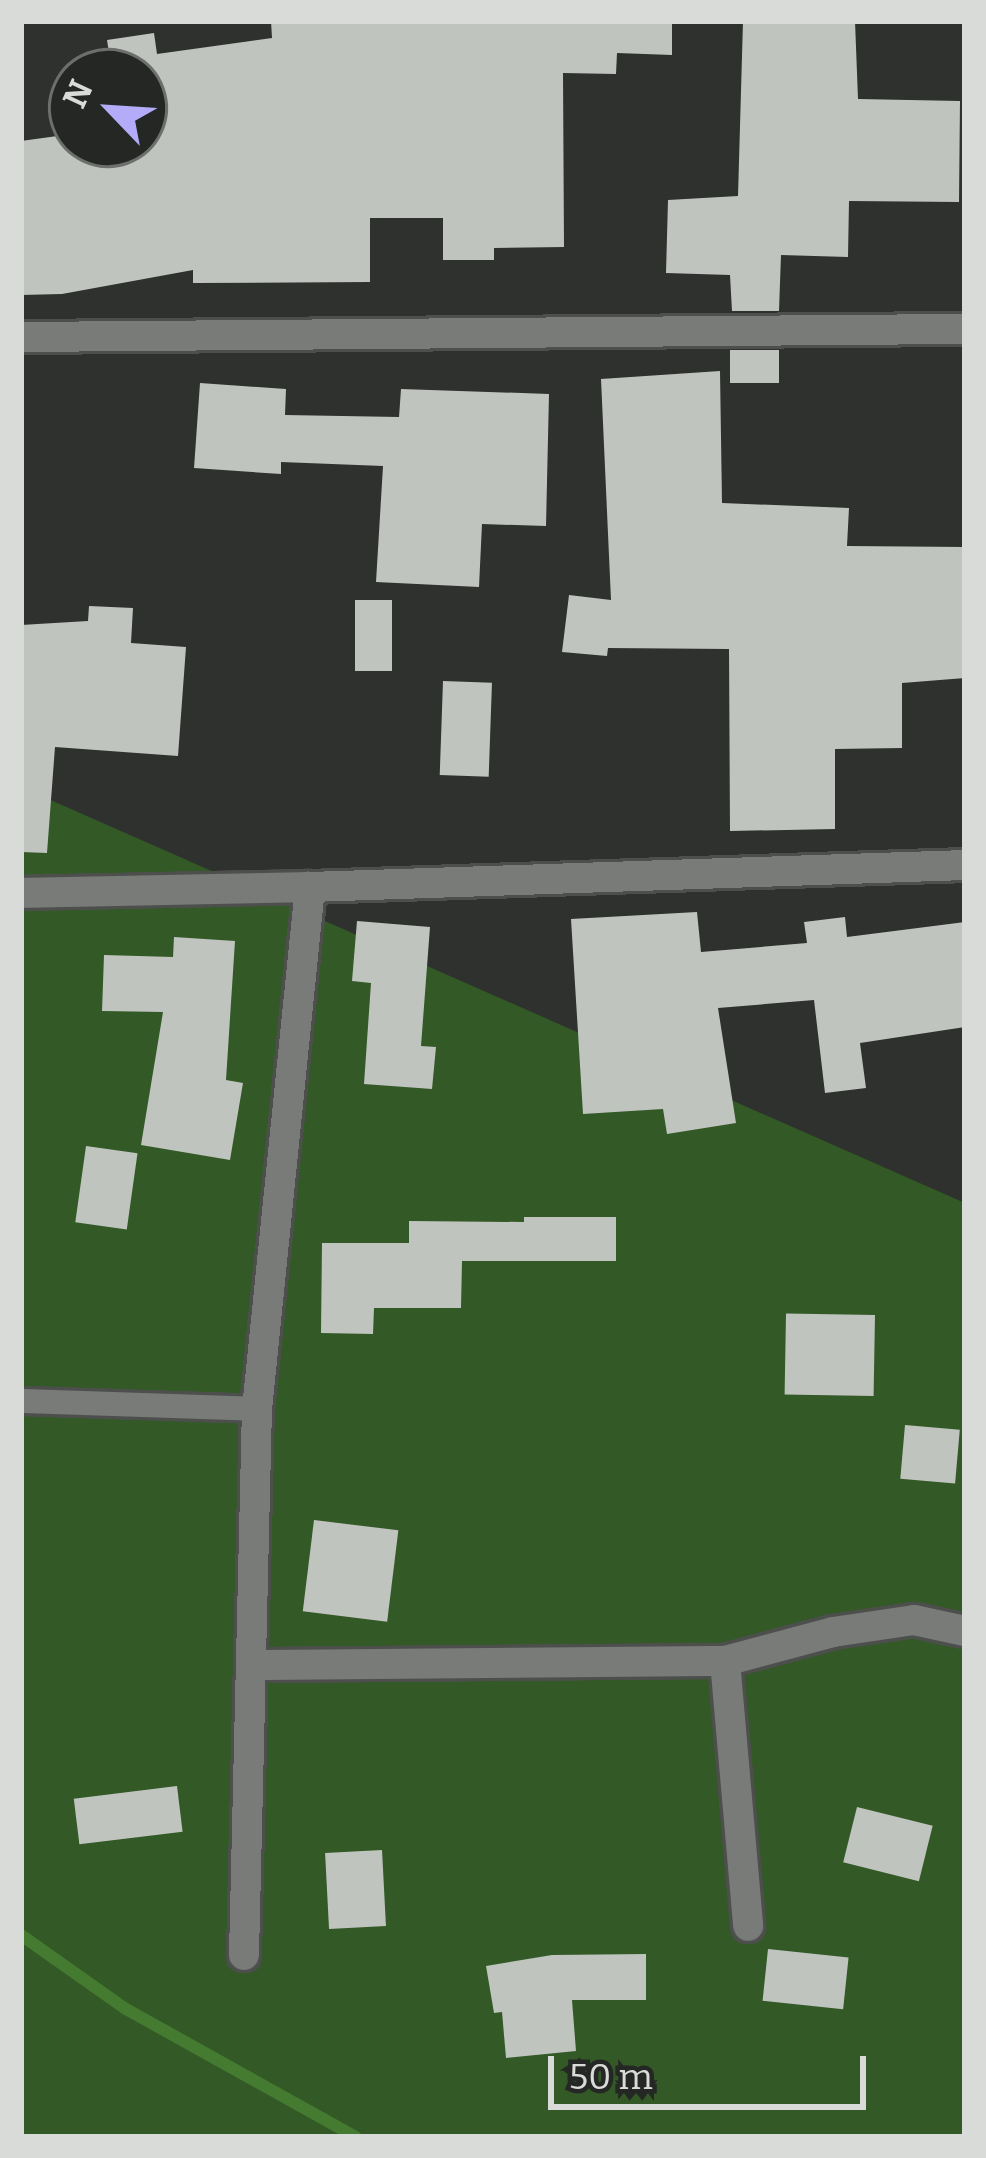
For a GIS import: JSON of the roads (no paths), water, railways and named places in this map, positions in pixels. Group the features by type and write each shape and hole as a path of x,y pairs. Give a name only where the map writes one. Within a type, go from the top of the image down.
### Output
{"street":[{"path":"21,338 965,329"},
{"path":"21,893 965,865"},
{"path":"244,1955 257,1409 310,886"},
{"path":"251,1665 725,1661 833,1633 914,1620 965,1630"},
{"path":"725,1661 748,1926"}],"lane":[{"path":"21,1401 257,1409"}],"waterway":[{"path":"21,1935 126,2009 356,2137"}]}
